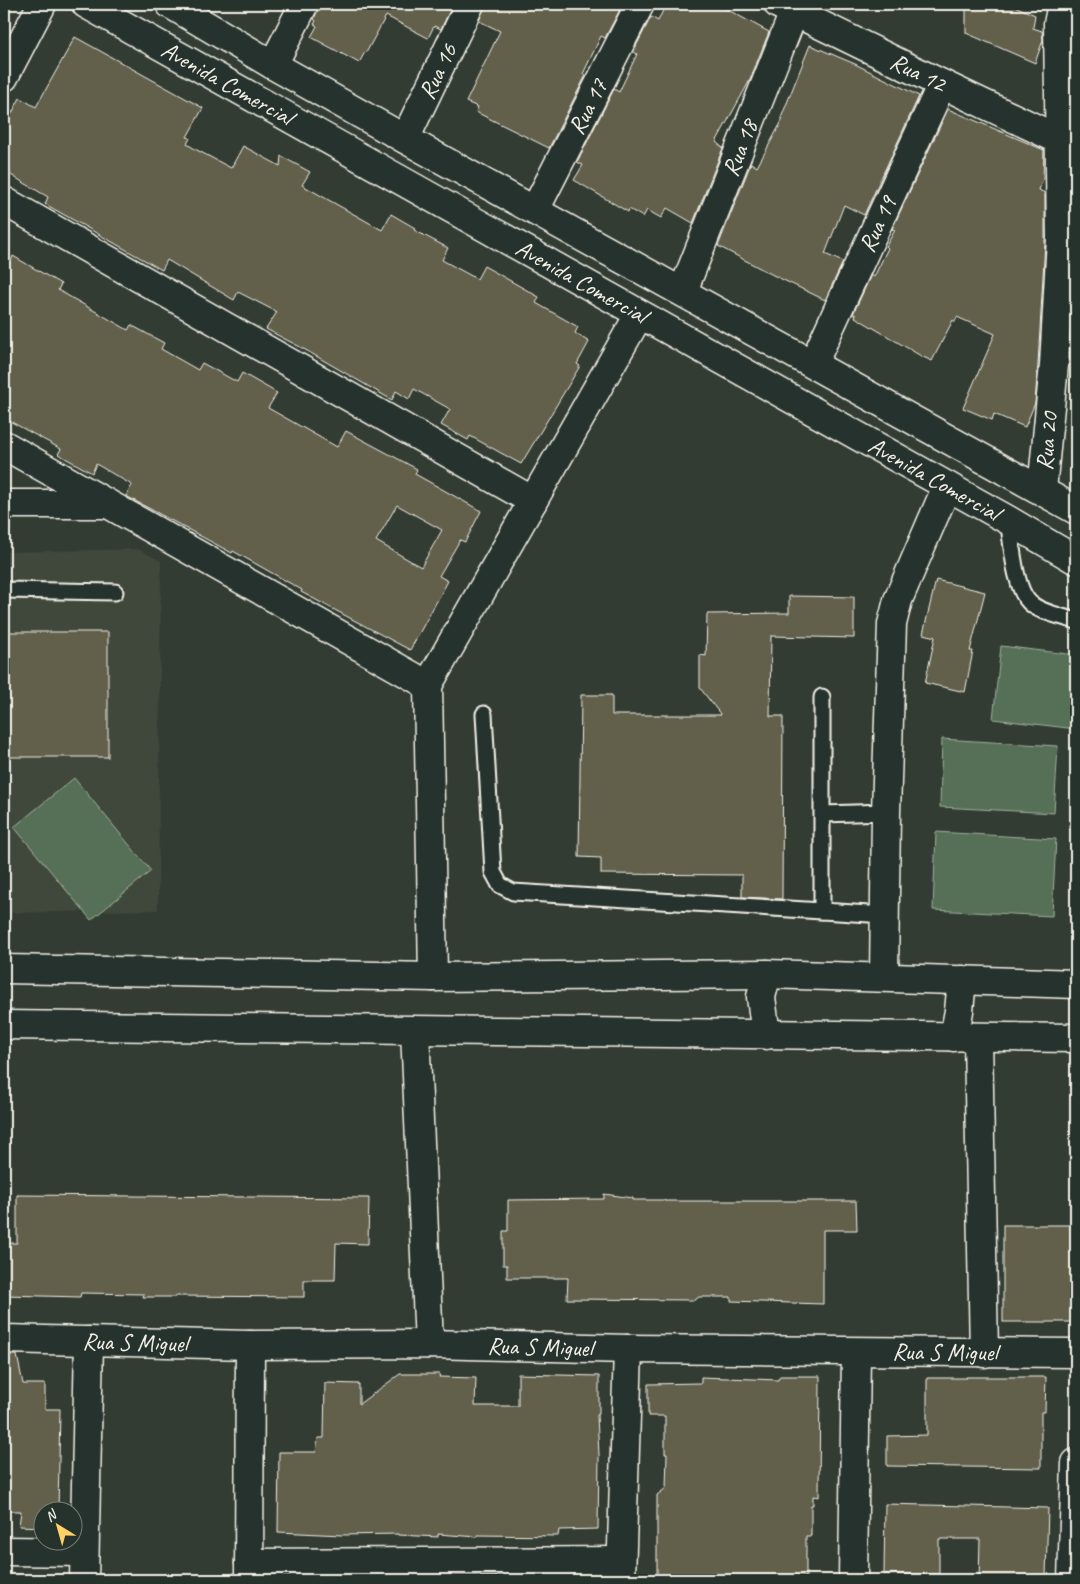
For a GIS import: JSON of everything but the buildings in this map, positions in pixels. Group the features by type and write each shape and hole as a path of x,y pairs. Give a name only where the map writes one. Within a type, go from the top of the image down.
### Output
{"street":[{"path":"4,77 42,4"},
{"name":"Avenida Comercial","path":"86,4 1008,520 1076,560"},
{"name":"Avenida Comercial","path":"170,4 273,65 1076,510"},
{"path":"273,65 304,4"},
{"name":"Rua 16","path":"406,139 470,4"},
{"name":"Rua 17","path":"535,210 640,4"},
{"name":"Rua 12","path":"789,6 942,84 1060,140"},
{"name":"Rua 18","path":"683,292 789,6"},
{"name":"Rua 20","path":"1042,490 1068,242 1060,140 1066,21"},
{"path":"188,61 207,26"},
{"name":"Rua 19","path":"813,364 942,84"},
{"path":"4,201 534,501"},
{"path":"433,978 428,685 639,315"},
{"path":"748,376 750,360 754,351 767,339"},
{"path":"860,438 872,427 877,419 879,401"},
{"path":"4,445 428,685"},
{"path":"884,977 886,812 892,624 898,600 947,486"},
{"path":"4,504 109,504"},
{"path":"4,969 433,978 767,974 1076,984"},
{"path":"766,1035 761,997 767,974"},
{"path":"962,980 960,1011 966,1037 984,1353"},
{"path":"4,1026 1076,1038"},
{"path":"415,1031 429,1344"},
{"name":"Rua S Miguel","path":"4,1340 250,1345 429,1344 628,1350 1076,1353"},
{"path":"84,1580 89,1341"},
{"path":"250,1345 249,1572 621,1571 628,1350"},
{"path":"853,1580 856,1352"},
{"path":"1073,1568 1076,1463"},
{"path":"4,1551 84,1552"}],"lane":[{"path":"1008,520 1019,584 1030,603 1040,609 1076,621"},
{"path":"4,590 115,592"},
{"path":"822,697 822,911"},
{"path":"484,714 493,872 500,885 512,892 885,916"},
{"path":"823,814 886,812"}],"shaded area":[{"path":"138,549 161,561 158,910 4,913 4,552"}],"green space":[{"path":"1001,646 1076,655 1076,729 993,719"},
{"path":"942,739 1058,746 1054,813 940,807"},
{"path":"74,778 151,871 91,920 14,827"},
{"path":"936,832 1056,839 1052,916 933,910"}]}
